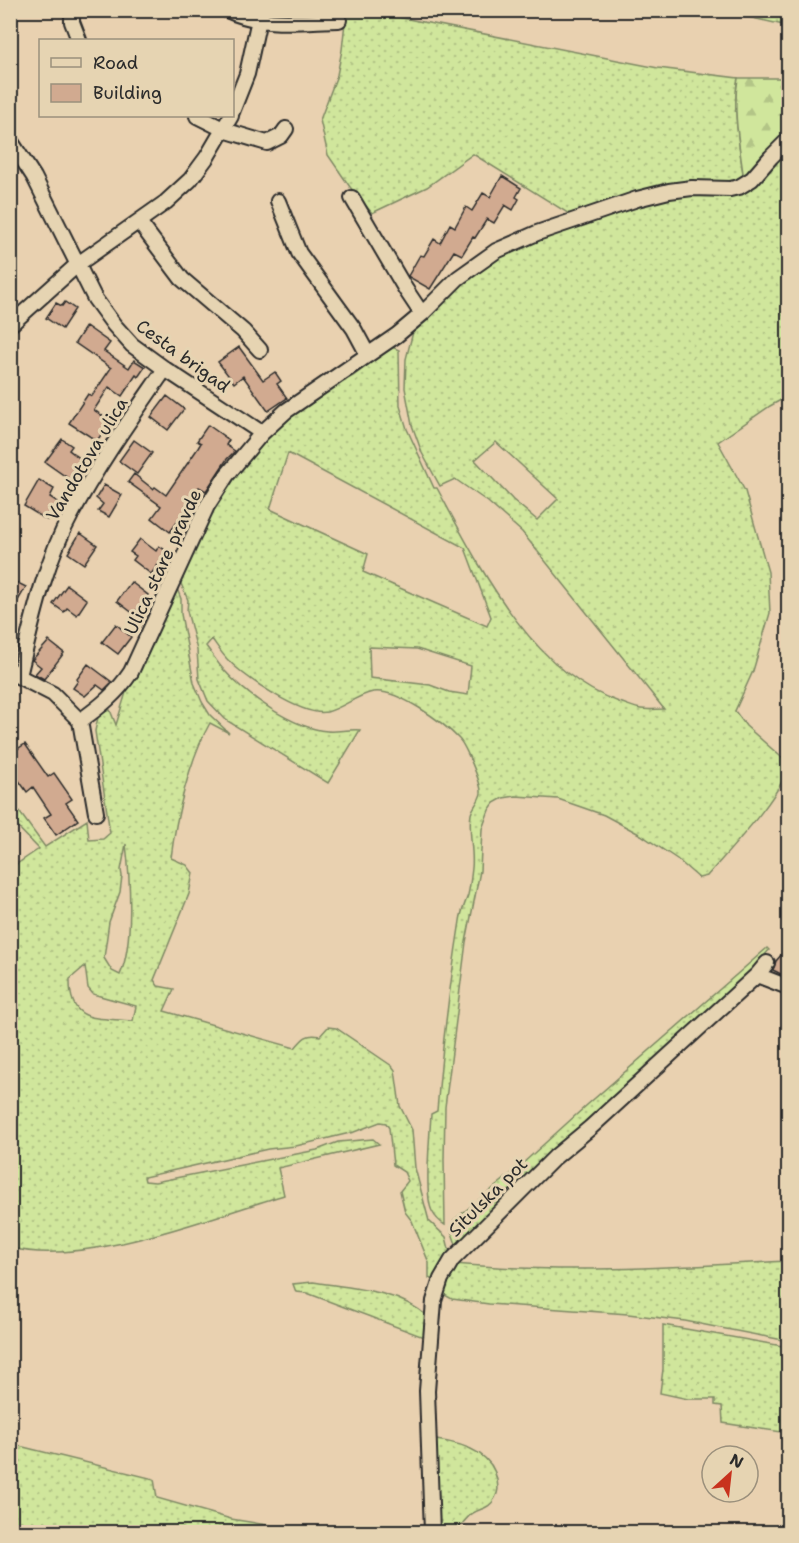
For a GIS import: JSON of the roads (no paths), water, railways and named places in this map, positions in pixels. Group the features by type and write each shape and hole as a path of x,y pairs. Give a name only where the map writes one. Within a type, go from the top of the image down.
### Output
{"street":[{"path":"72,10 72,22 79,39"},
{"path":"227,10 246,19 260,16 339,20"},
{"path":"234,109 247,74 260,16"},
{"path":"199,117 224,130 267,143 281,136 286,129"},
{"path":"10,325 78,264 166,202 190,180 230,117"},
{"name":"Cesta brigad","path":"10,140 34,177 95,299 114,325 132,345 262,433"},
{"name":"Ulica stare pravde","path":"80,721 120,689 131,672 207,506 227,475 262,433 286,411 368,355 422,314 458,278 496,251 520,239 637,199 692,188 730,189 739,187 752,179 789,140"},
{"path":"352,198 422,314"},
{"path":"278,201 299,253 354,329 368,355"},
{"path":"138,222 182,279 243,331 260,350"},
{"name":"Vandotova ulica","path":"15,674 46,575 70,516 109,452 165,369"},
{"path":"15,674 53,694 80,721 96,813"},
{"name":"Situlska pot","path":"432,1533 427,1391 434,1300 441,1279 452,1260 555,1157 599,1120 757,975 767,963"},
{"path":"757,975 789,987"}]}
